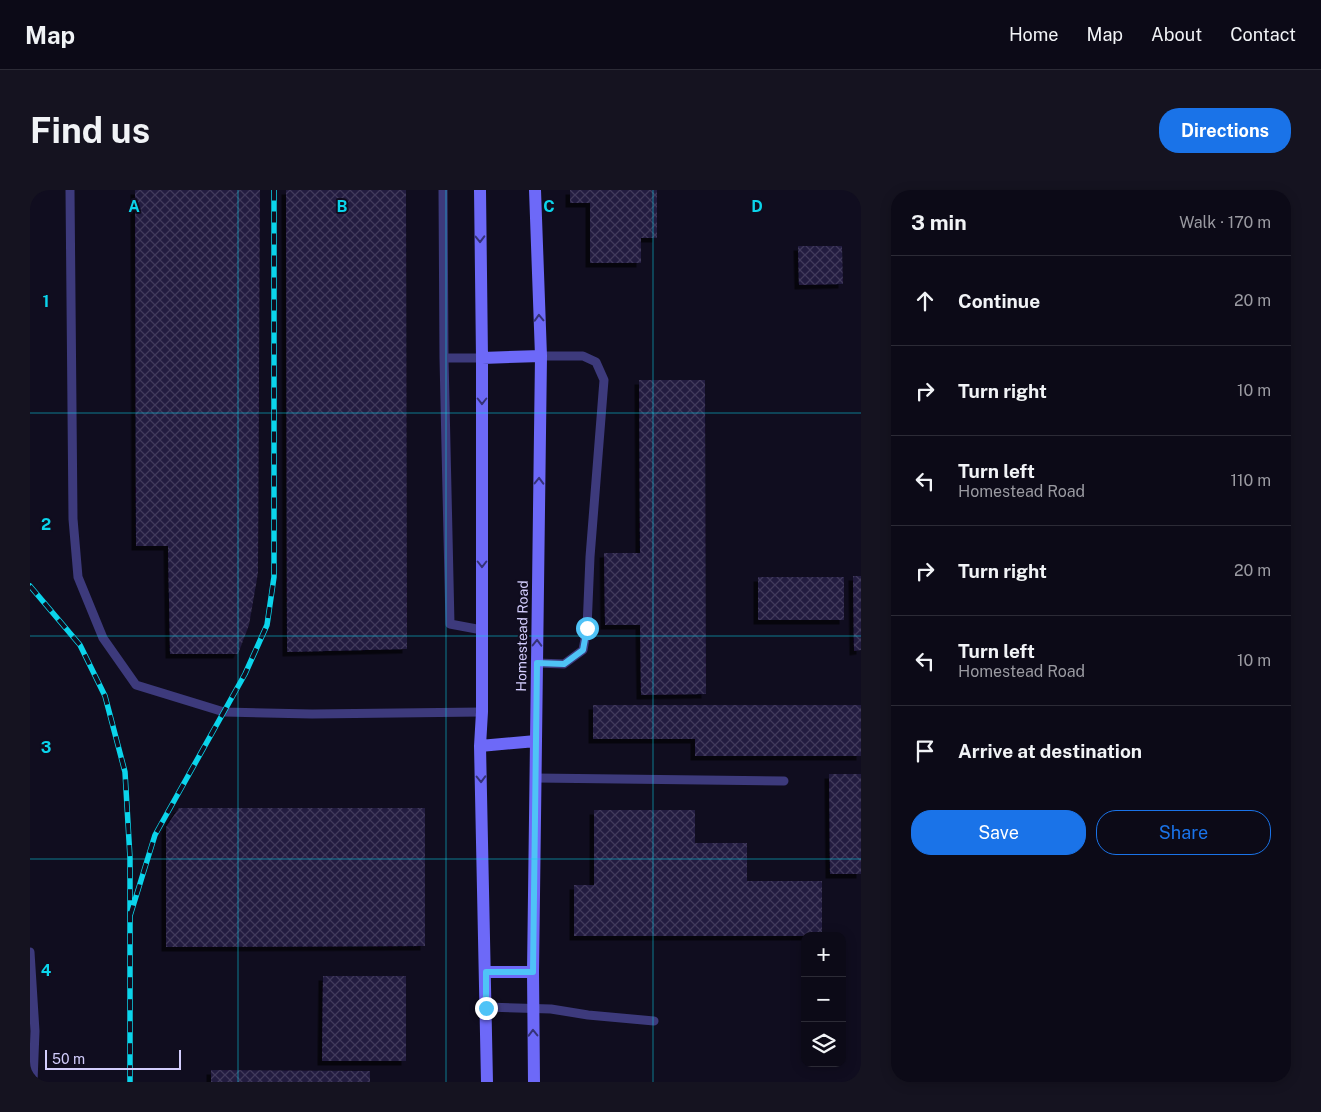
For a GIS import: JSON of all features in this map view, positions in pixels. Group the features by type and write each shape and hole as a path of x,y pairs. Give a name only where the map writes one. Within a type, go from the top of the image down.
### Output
{"main road":[{"path":"480,190 482,358 482,712 480,746 487,1082"},
{"name":"Homestead Road","path":"534,1082 533,972 541,356 535,190"},
{"path":"482,358 541,356"},
{"path":"480,746 536,741"},
{"path":"486,972 533,972"}],"lane":[{"path":"70,190 74,519 78,578 103,638 136,685 224,712 312,714 482,712"},
{"path":"443,190 444,358 450,624 482,630"},
{"path":"537,663 564,664 583,650 587,628 590,557 604,380 596,362 583,356 541,356"},
{"path":"444,358 482,358"},
{"path":"536,778 784,781"},
{"path":"30,952 33,1082"},
{"path":"486,1008 551,1009 588,1015 654,1021"}],"building":[{"path":"135,190 260,190 258,573 249,625 238,654 170,654 168,546 136,546"},
{"path":"286,190 406,190 407,649 287,652"},
{"path":"570,190 657,190 657,238 641,238 641,263 590,263 590,203 570,203"},
{"path":"798,246 842,246 843,284 799,285"},
{"path":"639,380 705,380 706,694 641,695 640,625 605,625 604,553 640,553"},
{"path":"853,576 861,576 861,650 854,651"},
{"path":"758,577 844,577 844,620 758,620"},
{"path":"593,705 861,705 861,756 695,756 695,739 593,739"},
{"path":"829,774 861,774 861,874 830,874"},
{"path":"179,808 425,808 425,946 166,947 166,827"},
{"path":"594,810 695,810 695,843 747,843 747,881 822,881 822,932 801,932 801,936 574,936 574,885 594,885"},
{"path":"323,976 406,976 406,1061 322,1061"},
{"path":"211,1070 370,1071 370,1082 211,1082"}],"railway":[{"path":"130,916 155,835 245,674 267,625 274,577 274,190"},
{"path":"30,586 80,645 105,696 125,772 130,858 130,1082"}],"route":[{"path":"486,1008 486,972 533,972 537,663 564,664 583,650 587,628"}]}
